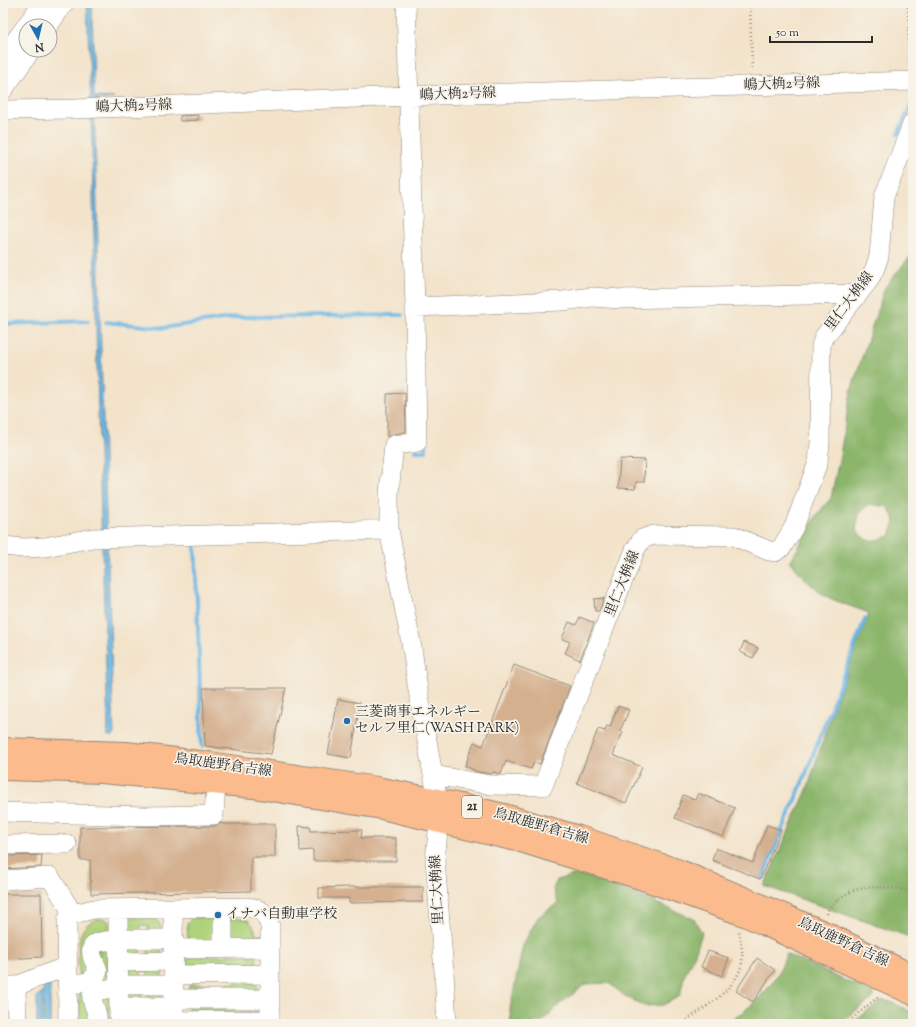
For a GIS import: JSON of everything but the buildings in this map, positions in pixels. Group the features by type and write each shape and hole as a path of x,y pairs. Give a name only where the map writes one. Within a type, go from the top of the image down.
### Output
{"main road":[{"name":"鳥取鹿野倉吉線","path":"3,749 126,753 216,764 362,786 438,800 504,815 579,837 680,871 826,933 913,976"},
{"name":"鳥取鹿野倉吉線","path":"3,769 102,772 254,787 382,808 521,841 640,878 740,913 913,994"}],"street":[{"path":"32,18 43,3"},
{"path":"54,18 64,3"},
{"path":"406,3 418,442 394,445 389,493 390,530 412,648 433,775"},
{"path":"3,58 18,37"},
{"path":"3,90 25,58"},
{"name":"嶋大桷2号線","path":"3,110 911,81"},
{"name":"里仁大桷線","path":"446,1024 444,972 434,860 439,822 438,800 433,775 491,786 543,786 635,550 642,539 654,536 734,536 769,551 775,552 782,547 794,527 818,462 820,443 821,346 824,337 869,280 875,268 879,256 884,197 913,122"},
{"path":"415,307 563,301 592,297 621,300 857,294"},
{"path":"3,546 24,548 45,547 93,538 390,530"},
{"path":"3,812 146,816 214,815 216,783"},
{"path":"3,845 67,844"},
{"path":"3,880 50,877 73,914"},
{"path":"68,1024 67,920 73,914 94,909 254,907 262,911 268,917 270,926 270,1022 224,1022 174,988 144,979 96,992 93,995 92,1003 98,1016 96,1024"},
{"path":"174,908 174,988"},
{"path":"118,909 119,1018"},
{"path":"222,923 223,948"},
{"path":"17,1024 10,986 67,974 84,982 90,981 94,978 98,971 92,954 93,946 101,941 118,940"},
{"path":"118,940 144,979 174,988 270,974"},
{"path":"174,988 223,948 270,948"},
{"path":"118,962 144,979 174,988 270,999"},
{"path":"119,1018 144,979"}],"path":[{"path":"750,3 752,86"},
{"path":"908,3 911,81"},
{"path":"826,933 827,912 833,903 844,894 854,890 877,886 913,891"},
{"path":"680,1024 719,998 735,979 742,964 742,948 738,927"},
{"path":"846,1024 884,992"},
{"path":"639,1023 645,1024"}],"green space":[{"path":"913,253 913,939 764,886 807,790 833,709 869,613 840,603 819,592 790,562 816,516 831,498 851,391 885,287","holes":["869,504 888,507 895,521 890,536 875,540 870,540 863,537 856,528 860,512"]},
{"path":"573,875 594,877 694,919 702,933 695,954 684,976 680,996 663,1005 644,1006 625,996 609,983 586,984 560,1004 542,1022 526,1024 511,1022 510,1009 523,945 538,917 558,903 553,889 557,880"},
{"path":"129,918 157,919 160,925 161,933 148,932 148,926 141,925 140,933 128,935 127,920"},
{"path":"192,918 246,919 252,925 257,939 188,941 187,923"},
{"path":"97,919 106,919 109,922 109,935 93,969 79,976 78,951 81,935 84,928 89,923"},
{"path":"128,944 161,947 162,956 148,956 148,948 141,948 140,956 127,955"},
{"path":"108,947 109,981 89,1024 80,1024 79,989 84,986 95,952"},
{"path":"786,954 873,993 873,997 840,1024 720,1024 737,1016 755,1002 776,976 782,966"},
{"path":"255,955 257,958 254,965 192,965 187,963 187,957"},
{"path":"128,966 162,968 162,978 148,979 148,971 141,971 141,977 127,980"},
{"path":"256,983 258,991 221,993 221,987 193,987 193,994 188,990 190,984"},
{"path":"162,991 162,1002 148,1002 148,993 141,993 141,998 128,1003 127,992"},
{"path":"109,995 110,1024 101,1024 96,998"},
{"path":"882,1000 891,1002 913,1013 913,1024 851,1024"},
{"path":"188,1007 258,1008 258,1012 188,1012"}],"water":[{"path":"87,3 92,3 94,97 114,98 94,100 104,458 114,736 107,736 108,726"},
{"path":"43,984 50,984 50,1024 44,1024"},
{"path":"42,992 42,1024 37,1024 37,996"}],"waterway":[{"path":"898,134 913,101"},
{"path":"106,322 163,328 237,317 402,315"},
{"path":"3,324 88,321"},
{"path":"415,451 426,451 425,440"},
{"path":"195,543 202,746"},
{"path":"762,878 805,776 865,619"}],"place":[{"name":"三菱商事エネルギー セルフ里仁(WASH PARK)","path":"347,721"},
{"name":"イナバ自動車学校","path":"218,915"}]}
